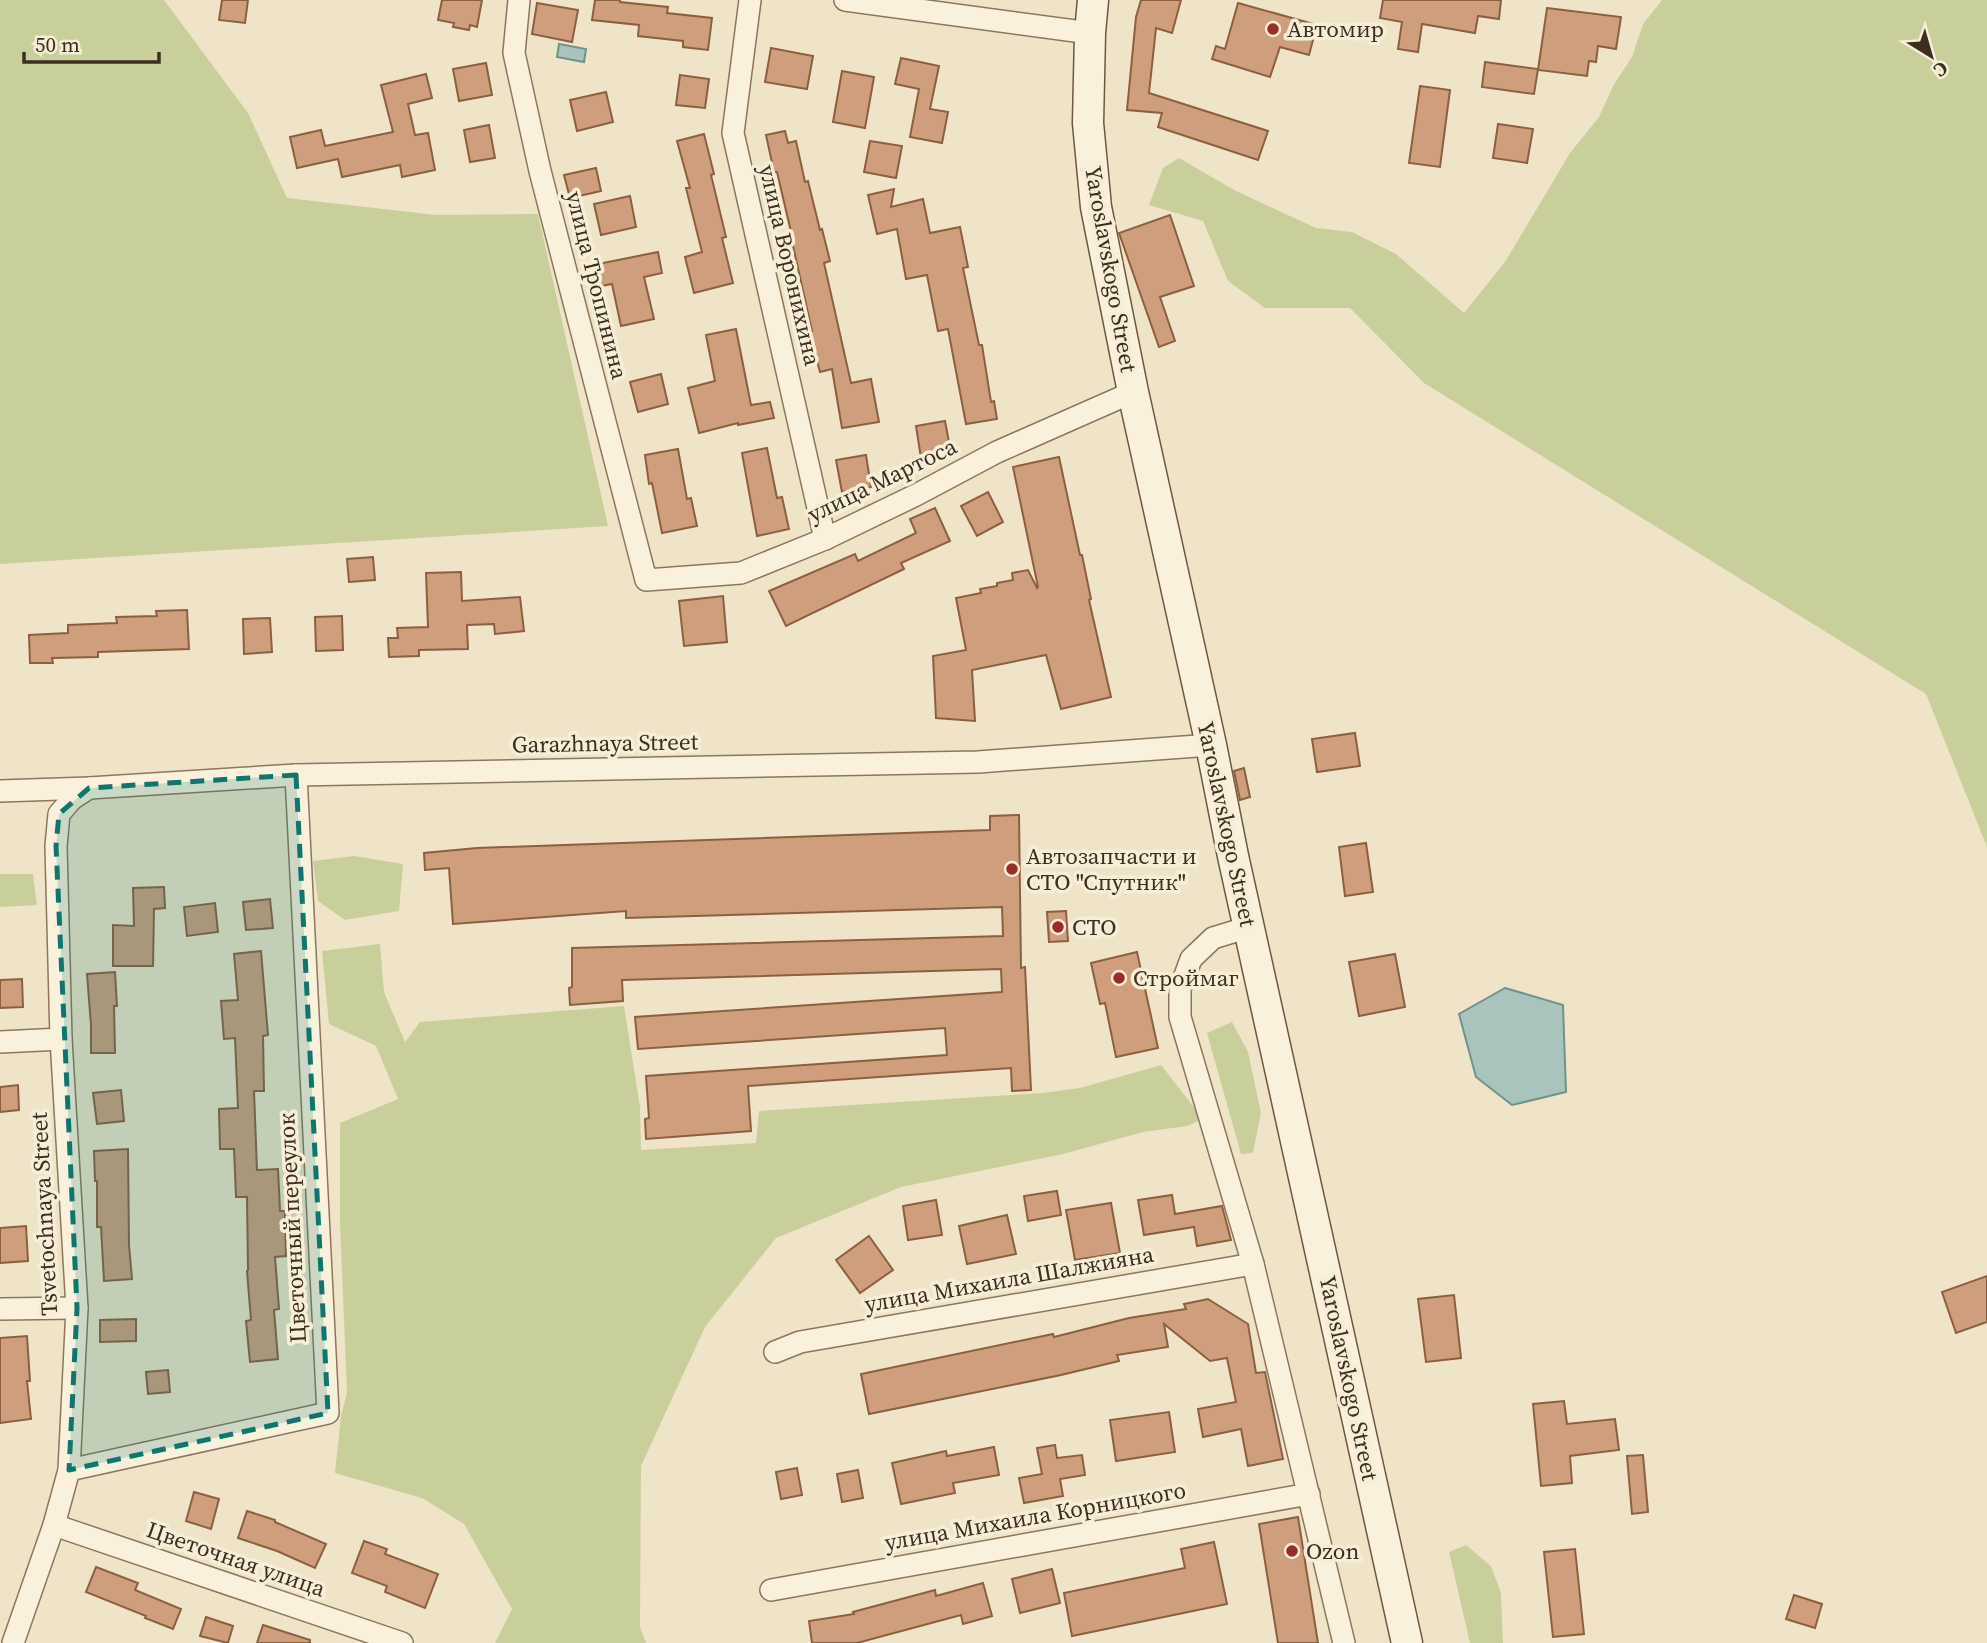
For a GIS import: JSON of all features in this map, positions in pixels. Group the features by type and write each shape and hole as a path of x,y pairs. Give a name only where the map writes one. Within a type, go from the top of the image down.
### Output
{"street":[{"name":"улица Тропинина","path":"519,0 514,53 540,171 646,580"},
{"name":"улица Воронихина","path":"750,0 733,133 825,539"},
{"path":"845,0 1090,33"},
{"name":"Yaroslavskogo Street","path":"1093,0 1088,123 1096,207 1133,393 1407,1643"},
{"name":"улица Мартоса","path":"646,580 741,573 825,539 997,452 1133,393"},
{"name":"Garazhnaya Street","path":"0,791 296,775 978,762 1211,745"},
{"name":"Цветочный переулок","path":"69,1470 328,1413 296,775"},
{"name":"Tsvetochnaya Street","path":"13,1643 54,1525 69,1470 77,1308 61,1039 55,846 58,814 72,799 89,788"},
{"path":"1249,928 1213,937 1191,959 1180,989 1180,1017 1253,1264 1345,1643"},
{"path":"0,1042 61,1039"},
{"name":"улица Михаила Шалжияна","path":"775,1352 800,1342 1253,1264"},
{"path":"0,1309 77,1308"},
{"name":"улица Михаила Корницкого","path":"771,1590 1309,1494"},
{"name":"Цветочная улица","path":"54,1525 402,1643"}],"highlighted area":[{"path":"296,775 328,1413 69,1470 77,1308 56,846 59,814 89,788"}],"green space":[{"path":"0,0 164,0 248,113 287,198 436,215 538,214 608,526 0,564"},
{"path":"1662,0 1987,0 1987,847 1926,694 1424,383 1350,308 1265,308 1228,281 1203,221 1149,205 1163,168 1179,158 1236,191 1316,228 1352,232 1396,254 1464,313 1505,262 1570,153 1599,117 1613,86 1632,57 1643,24"},
{"path":"354,856 403,864 399,911 345,920 318,901 313,861"},
{"path":"0,874 33,874 37,905 0,907"},
{"path":"380,944 384,992 405,1042 420,1022 624,1006 640,1107 641,1150 756,1143 759,1111 1043,1093 1080,1088 1161,1065 1203,1119 1187,1126 1143,1132 1063,1154 901,1187 776,1238 705,1327 641,1466 640,1627 646,1643 495,1643 512,1609 464,1524 422,1498 335,1473 341,1416 347,1393 340,1222 340,1123 398,1099 376,1046 329,1024 322,951"},
{"path":"1232,1022 1248,1052 1261,1113 1253,1153 1241,1154 1207,1033"},
{"path":"1466,1545 1491,1566 1501,1593 1503,1643 1470,1643 1449,1552"}],"water":[{"path":"559,44 586,49 584,62 557,57"},
{"path":"1505,988 1563,1005 1566,1092 1512,1105 1476,1077 1459,1014"}],"building":[{"path":"222,0 248,0 245,23 219,20"},
{"path":"442,0 482,0 477,27 470,25 469,30 438,20"},
{"path":"595,0 620,0 668,7 667,13 712,18 708,50 683,47 683,41 638,36 639,25 592,20"},
{"path":"1141,0 1181,0 1172,33 1156,28 1149,93 1268,131 1258,160 1158,127 1162,113 1127,110 1136,17"},
{"path":"1383,0 1501,0 1499,19 1478,16 1475,33 1422,24 1418,52 1398,49 1402,22 1380,18"},
{"path":"537,3 578,10 572,42 532,34"},
{"path":"1238,3 1317,25 1309,55 1280,47 1270,77 1212,59 1216,46 1225,49"},
{"path":"1547,8 1621,17 1616,49 1598,46 1596,62 1589,61 1587,76 1538,70"},
{"path":"771,48 813,56 807,89 765,82"},
{"path":"901,58 939,66 930,109 948,112 942,143 910,137 919,89 895,84"},
{"path":"1485,62 1538,69 1534,94 1482,87"},
{"path":"486,63 492,95 459,101 453,69"},
{"path":"842,71 874,77 865,128 833,122"},
{"path":"426,74 432,98 408,104 415,135 428,133 435,170 402,177 400,165 342,177 338,159 297,168 290,137 321,130 325,146 393,132 381,85"},
{"path":"680,75 709,79 705,108 676,105"},
{"path":"1420,86 1450,90 1440,167 1409,163"},
{"path":"606,92 613,122 577,131 570,100"},
{"path":"1498,124 1533,129 1527,163 1493,158"},
{"path":"489,125 495,158 470,162 464,130"},
{"path":"785,131 788,143 796,141 805,182 808,181 820,230 822,229 830,261 824,263 851,383 871,379 879,422 842,428 832,369 820,372 809,331 812,331 792,236 766,135"},
{"path":"704,134 726,237 722,238 733,283 694,293 685,257 702,252 686,188 690,188 677,141"},
{"path":"870,141 902,146 896,178 864,172"},
{"path":"596,168 601,191 570,198 564,175"},
{"path":"894,189 891,207 923,199 930,233 960,227 968,267 963,268 979,345 982,345 991,402 994,401 997,419 966,424 948,329 938,331 927,275 906,279 897,229 877,234 868,195"},
{"path":"630,196 636,227 601,235 594,204"},
{"path":"1170,215 1194,286 1160,297 1175,341 1159,347 1119,233"},
{"path":"658,252 662,273 644,277 654,319 621,326 612,284 592,288 588,266"},
{"path":"736,329 751,405 770,402 774,418 738,423 699,433 688,388 715,381 706,335"},
{"path":"661,374 668,404 638,412 630,382"},
{"path":"945,421 951,453 921,458 916,426"},
{"path":"767,448 777,498 782,497 789,529 757,536 742,453"},
{"path":"678,449 687,499 691,498 697,526 662,533 652,483 649,484 645,455"},
{"path":"866,455 871,487 842,492 836,460"},
{"path":"1059,457 1111,697 1061,709 1046,655 972,670 975,721 936,718 933,656 966,650 956,598 981,593 980,589 1013,580 1012,573 1028,570 1038,587 1013,467"},
{"path":"988,492 1003,522 977,536 961,506"},
{"path":"935,508 950,541 901,563 904,569 786,626 769,591 855,554 858,561 916,533 910,519"},
{"path":"373,557 375,580 349,582 347,559"},
{"path":"461,572 462,601 520,597 524,631 495,634 494,624 467,625 468,649 419,650 419,656 389,657 388,638 398,638 397,628 428,627 426,573"},
{"path":"723,596 727,642 684,646 679,601"},
{"path":"187,610 189,649 98,652 98,657 52,658 53,663 30,663 29,635 68,633 68,625 117,623 116,617 157,616 156,611"},
{"path":"342,616 343,650 316,651 315,617"},
{"path":"270,618 272,652 244,654 243,619"},
{"path":"1355,733 1360,766 1317,772 1312,739"},
{"path":"1244,768 1250,797 1240,800 1234,771"},
{"path":"1019,815 1021,968 1025,967 1031,1090 1012,1091 1011,1068 748,1086 751,1131 646,1139 645,1119 649,1118 646,1076 947,1055 945,1028 638,1049 635,1017 1002,992 1001,969 622,980 623,1001 570,1005 572,948 1003,936 1002,907 626,918 626,911 453,924 449,868 425,870 424,853 477,848 990,830 990,816"},
{"path":"1366,843 1373,892 1345,896 1339,847"},
{"path":"164,887 165,908 154,909 153,966 113,966 113,925 134,926 133,888"},
{"path":"270,899 273,928 246,930 243,902"},
{"path":"215,903 218,932 187,936 184,907"},
{"name":"СТО","path":"1066,911 1068,941 1049,942 1047,912"},
{"path":"261,951 268,1035 263,1036 264,1091 254,1091 257,1170 278,1169 280,1211 285,1211 286,1256 275,1257 279,1309 274,1310 278,1359 250,1362 246,1321 251,1320 247,1271 247,1197 236,1197 234,1149 220,1149 219,1109 238,1108 235,1038 224,1039 221,1001 238,1000 234,954"},
{"path":"1137,952 1158,1048 1116,1057 1105,1003 1100,1004 1091,963"},
{"path":"1395,954 1405,1007 1359,1016 1349,962"},
{"path":"115,972 115,1053 91,1053 87,974"},
{"path":"22,979 23,1007 0,1008 0,980"},
{"path":"18,1085 19,1110 0,1112 0,1087"},
{"path":"121,1090 124,1121 97,1124 93,1093"},
{"path":"128,1149 132,1279 104,1281 101,1227 97,1227 94,1151"},
{"path":"1057,1191 1061,1215 1028,1221 1024,1196"},
{"path":"1172,1195 1175,1214 1222,1206 1231,1240 1197,1246 1194,1227 1144,1235 1138,1200"},
{"path":"936,1200 942,1235 908,1240 903,1206"},
{"path":"1111,1203 1120,1253 1075,1260 1066,1210"},
{"path":"1007,1215 1016,1254 967,1264 959,1226"},
{"path":"26,1226 28,1261 0,1263 0,1228"},
{"path":"869,1236 893,1270 860,1293 836,1260"},
{"path":"1987,1276 1987,1322 1956,1333 1942,1292"},
{"path":"1454,1295 1461,1358 1426,1362 1418,1299"},
{"path":"1208,1299 1248,1324 1256,1373 1265,1372 1283,1459 1248,1466 1241,1429 1203,1437 1198,1409 1236,1402 1227,1358 1210,1361 1164,1324 1168,1347 1117,1355 1119,1361 1061,1375 869,1414 861,1374 1053,1334 1054,1337 1129,1318 1186,1309 1184,1304"},
{"path":"136,1319 136,1341 100,1342 100,1320"},
{"path":"27,1336 30,1381 27,1381 31,1419 0,1423 0,1338"},
{"path":"168,1370 170,1392 148,1394 146,1372"},
{"path":"1564,1401 1567,1424 1615,1419 1619,1450 1570,1456 1572,1483 1541,1486 1533,1404"},
{"path":"1169,1412 1175,1452 1116,1461 1110,1420"},
{"path":"1055,1445 1057,1458 1082,1455 1085,1475 1060,1479 1063,1496 1024,1503 1019,1478 1042,1474 1037,1448"},
{"path":"994,1447 999,1475 953,1483 955,1493 901,1504 892,1463 946,1451 947,1456"},
{"path":"1643,1455 1648,1512 1632,1514 1627,1456"},
{"path":"797,1468 802,1495 781,1499 776,1472"},
{"path":"858,1470 863,1498 842,1502 837,1474"},
{"path":"194,1492 219,1499 211,1529 186,1521"},
{"path":"247,1511 275,1520 326,1544 315,1568 238,1538"},
{"path":"1298,1517 1318,1643 1278,1643 1259,1524"},
{"path":"364,1541 387,1549 385,1554 438,1574 425,1608 385,1592 387,1586 352,1573"},
{"path":"1214,1542 1227,1604 1072,1636 1064,1593 1185,1568 1181,1549"},
{"path":"1575,1549 1584,1634 1553,1637 1544,1552"},
{"path":"96,1567 138,1583 135,1590 181,1609 173,1629 86,1592"},
{"path":"1052,1569 1060,1603 1020,1613 1012,1579"},
{"path":"983,1583 992,1616 963,1624 961,1615 857,1643 812,1643 809,1621 854,1614 853,1612 935,1590 936,1596"},
{"path":"1794,1595 1822,1604 1815,1628 1786,1619"},
{"path":"206,1617 233,1626 228,1643 200,1636"},
{"path":"263,1625 310,1640 310,1643 257,1643"}],"place":[{"name":"Автомир","path":"1273,29"},
{"name":"Автозапчасти и СТО \"Спутник\"","path":"1012,869"},
{"name":"СТО","path":"1058,927"},
{"name":"Строймаг","path":"1119,978"},
{"name":"Ozon","path":"1292,1551"}]}
